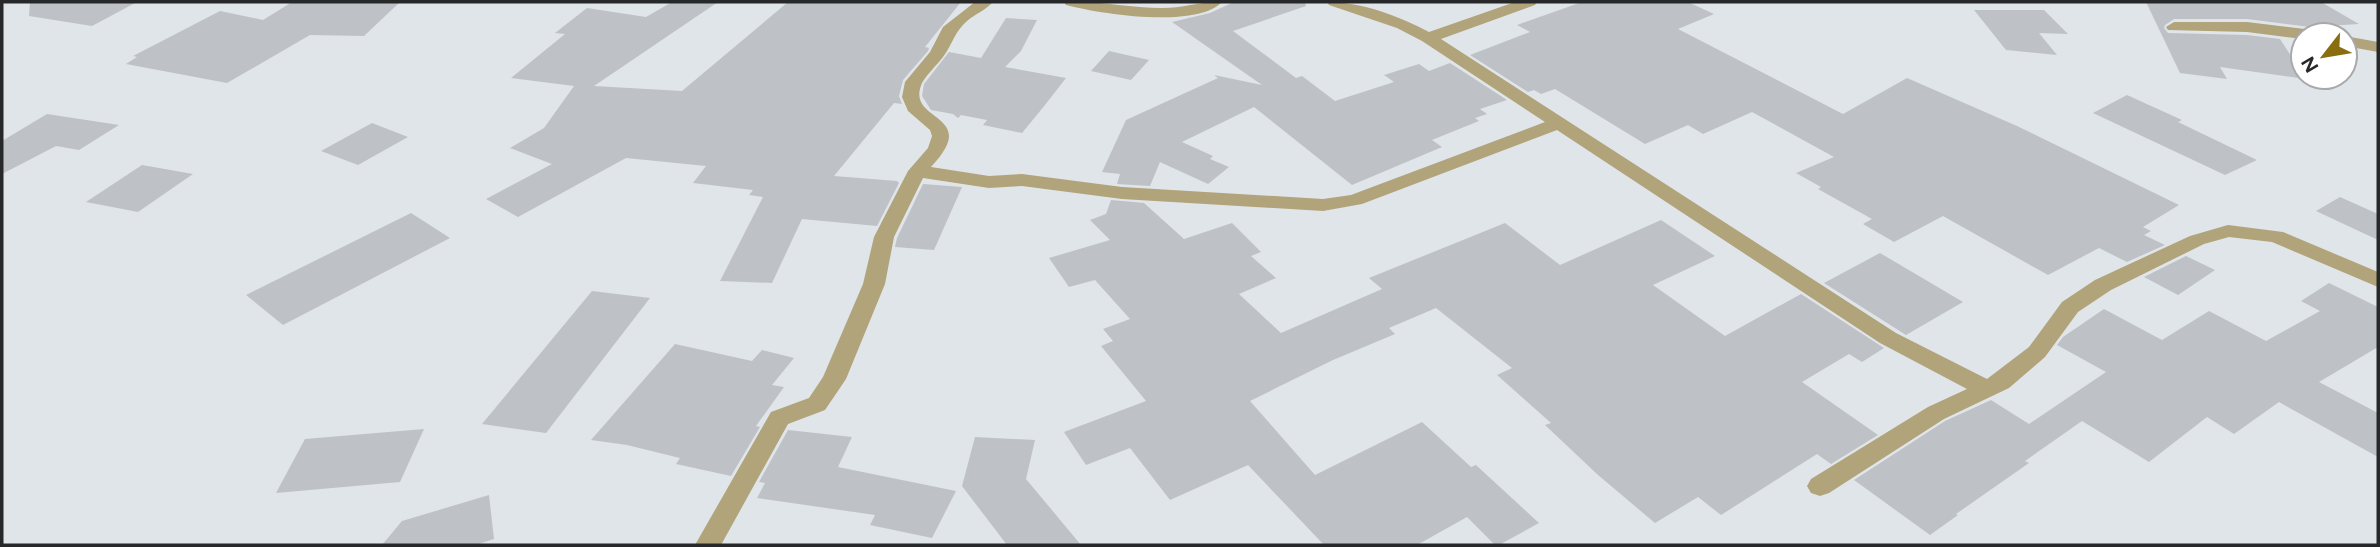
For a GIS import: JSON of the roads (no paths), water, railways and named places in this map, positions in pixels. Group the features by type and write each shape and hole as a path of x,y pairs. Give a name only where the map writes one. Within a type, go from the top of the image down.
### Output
{"street":[{"path":"708,545 779,418 817,404 834,379 874,284 884,237 917,171 937,150 941,136 939,128 917,111 911,97 914,82 938,53 949,30 961,18 985,2"},
{"path":"1072,2 1183,12 1200,10 1214,2"},
{"path":"1335,2 1403,25 1428,38 1888,338 1985,388"},
{"path":"1428,38 1530,2"},
{"path":"2174,27 2247,27 2289,32"},
{"path":"2359,44 2378,47"},
{"path":"917,171 989,182 1022,180 1122,193 1323,205 1355,201 1560,123"},
{"path":"1820,486 1936,413 2001,382 2037,352 2070,307 2103,285 2197,240 2228,231 2276,236 2378,280"}]}
